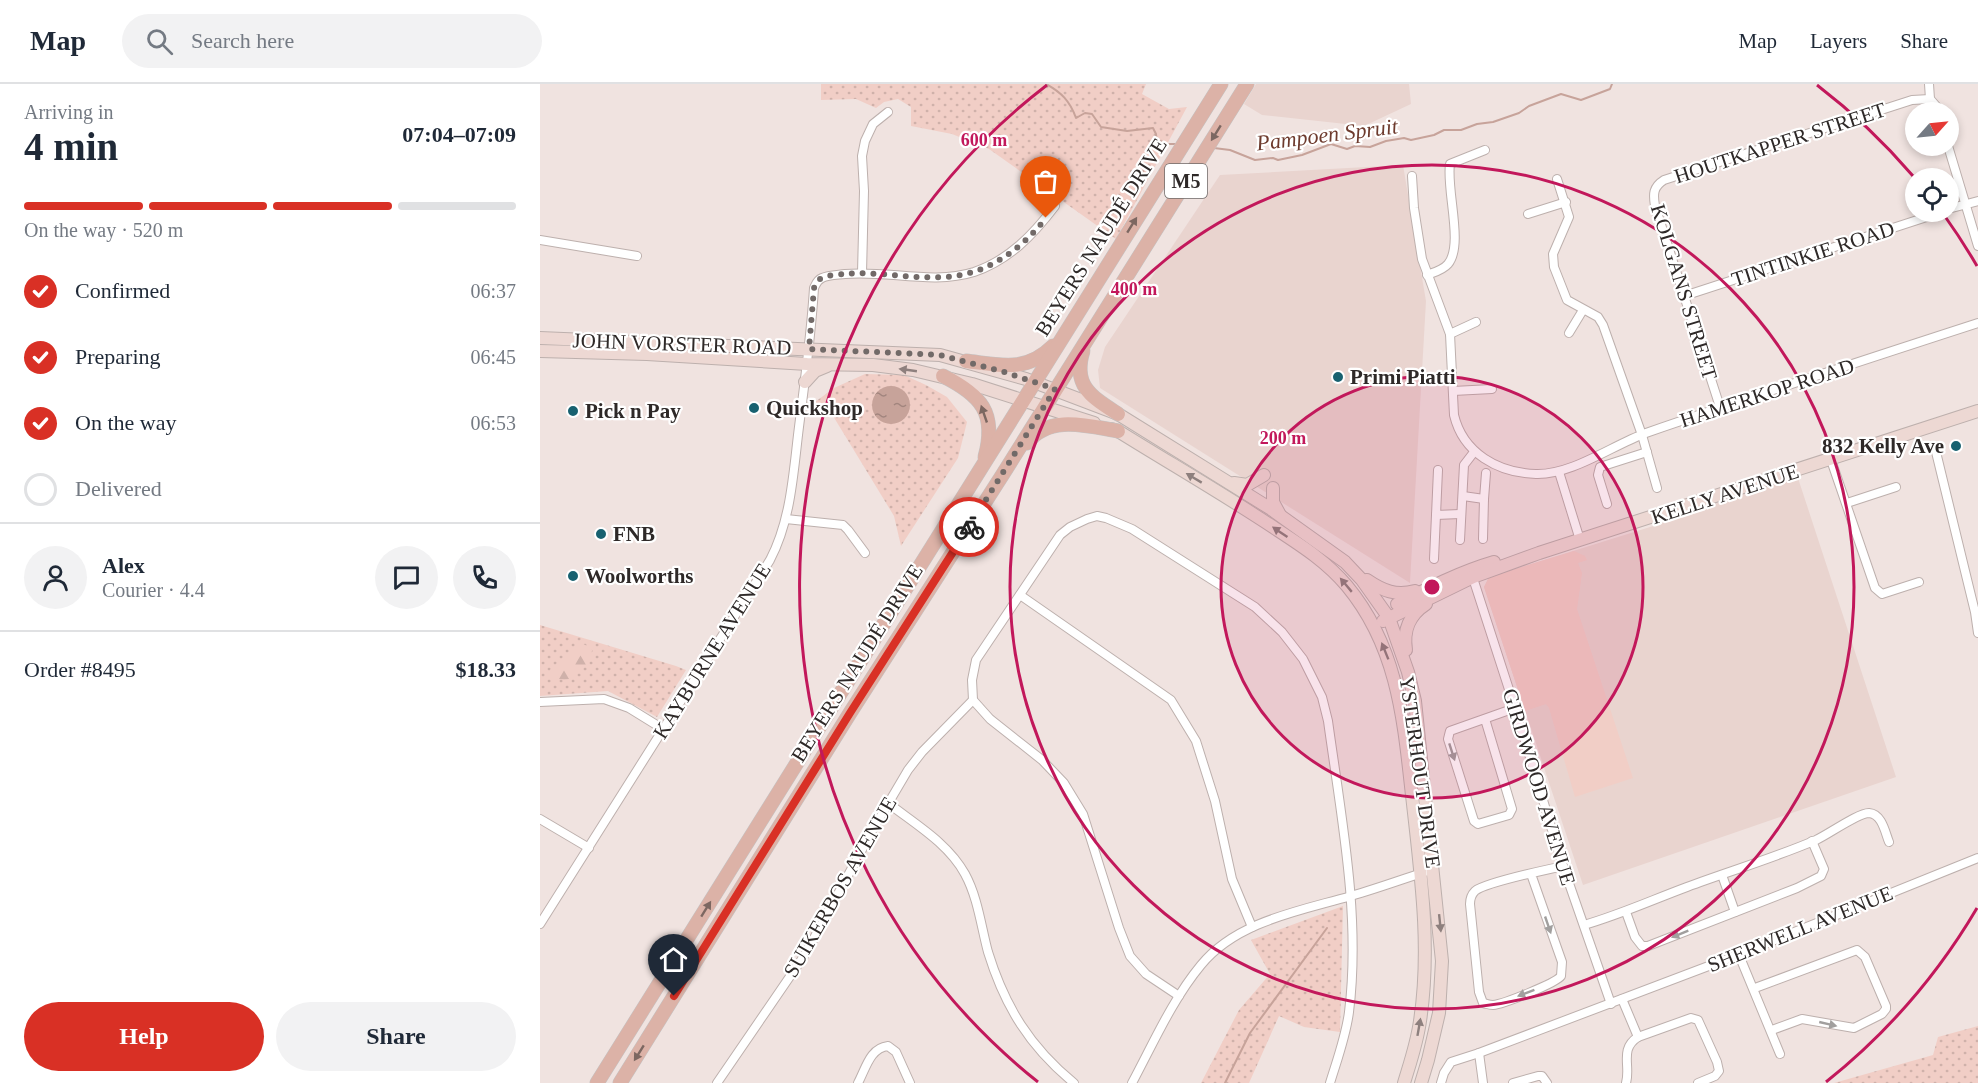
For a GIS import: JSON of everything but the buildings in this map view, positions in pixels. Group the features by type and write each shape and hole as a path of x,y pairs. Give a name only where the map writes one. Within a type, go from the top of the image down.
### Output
{"main road":[{"name":"BEYERS NAUDÉ DRIVE","path":"597,1083 1221,84"},
{"name":"BEYERS NAUDÉ DRIVE","path":"620,1083 850,713 1003,474 1247,84"},
{"path":"966,361 1011,367 1023,365 1046,354 1069,328"},
{"path":"1087,337 1079,366 1084,387 1098,402 1118,414"},
{"name":"JOHN VORSTER ROAD","path":"540,338 940,355 1055,389"},
{"name":"JOHN VORSTER ROAD","path":"540,351 873,365 944,376 1045,406"},
{"path":"805,382 815,371 834,364"},
{"path":"944,376 966,388 977,398 987,416 989,435 981,471"},
{"name":"YSTERHOUT DRIVE","path":"1055,389 1118,414 1280,515 1345,562 1362,580 1387,614 1408,672 1415,701 1442,947 1442,992 1421,1083"},
{"name":"YSTERHOUT DRIVE","path":"1045,406 1118,432 1263,520 1316,556 1347,586 1372,623 1386,651 1400,699 1425,922 1424,991 1414,1052 1404,1083"},
{"name":"KELLY AVENUE","path":"1372,623 1471,573 1831,460 1978,411"},
{"path":"1003,474 1030,439 1048,428 1063,424 1077,424 1118,432"},
{"path":"1225,480 1247,485 1264,475"},
{"path":"1273,488 1273,502 1280,515"},
{"path":"1345,562 1379,588 1390,593 1407,593 1447,584"},
{"path":"1408,672 1404,639 1410,619 1447,584"}],"street":[{"path":"1929,84 1930,99 1933,102"},
{"name":"HOUTKAPPER STREET","path":"1664,180 1912,100 1930,99"},
{"path":"888,112 873,124 865,141 862,156 864,191 862,273 939,277 973,272 1011,253 1036,231 1055,206"},
{"path":"1427,275 1445,267 1453,255 1455,242 1450,164 1485,150"},
{"path":"1951,156 1978,246"},
{"path":"1412,176 1422,259 1450,334 1456,426 1474,452 1488,461 1509,470 1535,474 1559,472 1580,540"},
{"path":"1557,179 1566,202 1569,221 1552,262 1564,295 1571,304 1598,317 1604,325 1642,435 1657,488"},
{"name":"KOLGANS STREET","path":"1664,180 1656,188 1653,199 1720,407"},
{"path":"1959,206 1978,201"},
{"path":"1528,214 1566,202"},
{"name":"TINTINKIE ROAD","path":"1684,296 1911,222"},
{"path":"540,240 637,256"},
{"name":"KAYBURNE AVENUE","path":"540,924 780,541 786,519 805,382 814,288 817,281 824,277 862,273"},
{"path":"1569,333 1583,310"},
{"path":"1450,334 1476,322"},
{"name":"HAMERKOP ROAD","path":"1559,472 1642,435 1720,407 1978,323"},
{"path":"1453,391 1492,389"},
{"path":"1460,540 1464,465 1474,452"},
{"path":"1607,504 1598,475 1600,467 1647,452"},
{"path":"1936,452 1976,611 1978,633"},
{"path":"1831,460 1875,588 1882,594 1919,582"},
{"path":"1434,559 1438,470"},
{"path":"1484,539 1486,473"},
{"path":"1847,503 1896,487"},
{"path":"1463,496 1484,499"},
{"path":"1436,515 1460,514"},
{"path":"1179,996 1146,974 1130,956 1083,814 1064,783 1042,760 990,719 973,700 972,680 976,660 1060,535 1078,522 1097,516 1132,529 1256,607 1282,632 1303,659 1322,697 1328,721 1351,896 1352,934 1349,1011 1346,1030 1330,1083"},
{"path":"786,519 843,525 865,553"},
{"name":"GIRDWOOD AVENUE","path":"1471,573 1563,866 1611,1004"},
{"path":"1020,595 1171,700 1196,741 1207,771 1232,879 1252,927"},
{"path":"540,702 604,699 628,708 663,729"},
{"name":"SUIKERBOS AVENUE","path":"717,1083 807,953 888,803 914,761 973,700"},
{"path":"1485,719 1512,810 1509,815 1478,824 1474,821 1448,739 1450,731 1515,708"},
{"path":"888,803 949,852 964,872 975,898 988,951 1005,999 1015,1018 1038,1049 1074,1083"},
{"path":"1584,925 1626,912 1812,841 1868,813 1872,813 1882,823 1889,842"},
{"path":"540,819 589,848"},
{"path":"1626,912 1637,941 1645,947 1797,888 1821,876 1824,869 1812,841"},
{"name":"SHERWELL AVENUE","path":"1441,1083 1444,1072 1451,1062 1740,955 1978,858"},
{"path":"1531,874 1562,962 1561,976 1554,983 1487,1005 1483,1003 1479,992 1470,898 1480,888 1531,874 1563,866"},
{"path":"1132,1083 1179,996 1201,965 1235,936 1252,927 1293,912 1434,869"},
{"path":"1722,875 1735,912"},
{"path":"1755,988 1857,950 1865,957 1886,1006 1882,1014 1854,1028 1802,1019 1772,1030"},
{"path":"1740,955 1780,1054"},
{"path":"1622,999 1638,1037"},
{"path":"1626,1083 1628,1073 1625,1056 1631,1041 1691,1018 1698,1020 1718,1062 1719,1071 1715,1076 1698,1083"},
{"path":"858,1083 873,1053 880,1047 888,1046 896,1052 910,1083"},
{"path":"1479,1053 1483,1083"},
{"path":"1514,1083 1542,1076 1547,1083"}],"shaded area":[{"path":"1256,84 1409,84 1411,104 1364,126 1262,115 1244,104"},
{"path":"1403,165 1426,301 1410,583 1100,388 1098,370 1105,347 1220,175"},
{"path":"1796,472 1896,777 1583,885 1484,587 1489,577 1679,518"}],"green space":[{"path":"821,84 1146,84 1142,94 1169,109 1187,107 1116,239 989,149 952,134 911,126 911,107 898,99 884,102 876,108 856,99 821,100"},
{"path":"865,374 904,375 926,385 947,397 967,422 958,458 901,546 894,516 830,411 815,410 815,402 834,388"},
{"path":"1574,551 1585,556 1587,560 1578,563 1582,573 1577,609 1633,778 1575,797 1549,708 1546,704 1525,711 1484,587 1489,577"},
{"path":"540,625 686,670 657,717 608,691 540,696"},
{"path":"583,644 592,648 585,666 569,679 553,679 550,670 571,650"},
{"path":"1343,906 1340,1032 1304,1027 1279,1016 1249,1083 1201,1083 1239,1010 1270,974 1251,940"},
{"path":"1978,1026 1978,1083 1834,1083 1933,1055 1938,1037"}],"water":[{"path":"891,386 904,392 910,405 904,418 891,424 878,418 872,405 878,392"}],"waterway":[{"name":"Pampoen Spruit","path":"1046,84 1064,98 1076,118 1085,113 1092,114 1101,127 1127,131 1153,128 1157,144 1177,144"},
{"name":"Pampoen Spruit","path":"1214,148 1230,150 1255,160 1273,158 1278,160 1302,155 1331,144 1347,149 1355,146 1370,147 1386,141 1404,138 1411,140 1434,135 1444,130 1461,130 1477,124 1493,122 1561,94 1581,100 1610,89 1612,84"},
{"path":"1225,1083 1250,1033 1327,928"}],"way so far":[{"path":"969,527 1055,389 1004,372 940,355 809,349 814,288 820,278 862,273 939,277 973,272 1011,253 1036,231 1046,218"}],"place":[{"name":"Primi Piatti","path":"1338,377"},
{"name":"Quickshop","path":"754,408"},
{"name":"Pick n Pay","path":"573,411"},
{"name":"832 Kelly Ave","path":"1956,446"},
{"name":"FNB","path":"601,534"},
{"name":"Woolworths","path":"573,576"}],"route":[{"path":"674,996 969,527"}]}
